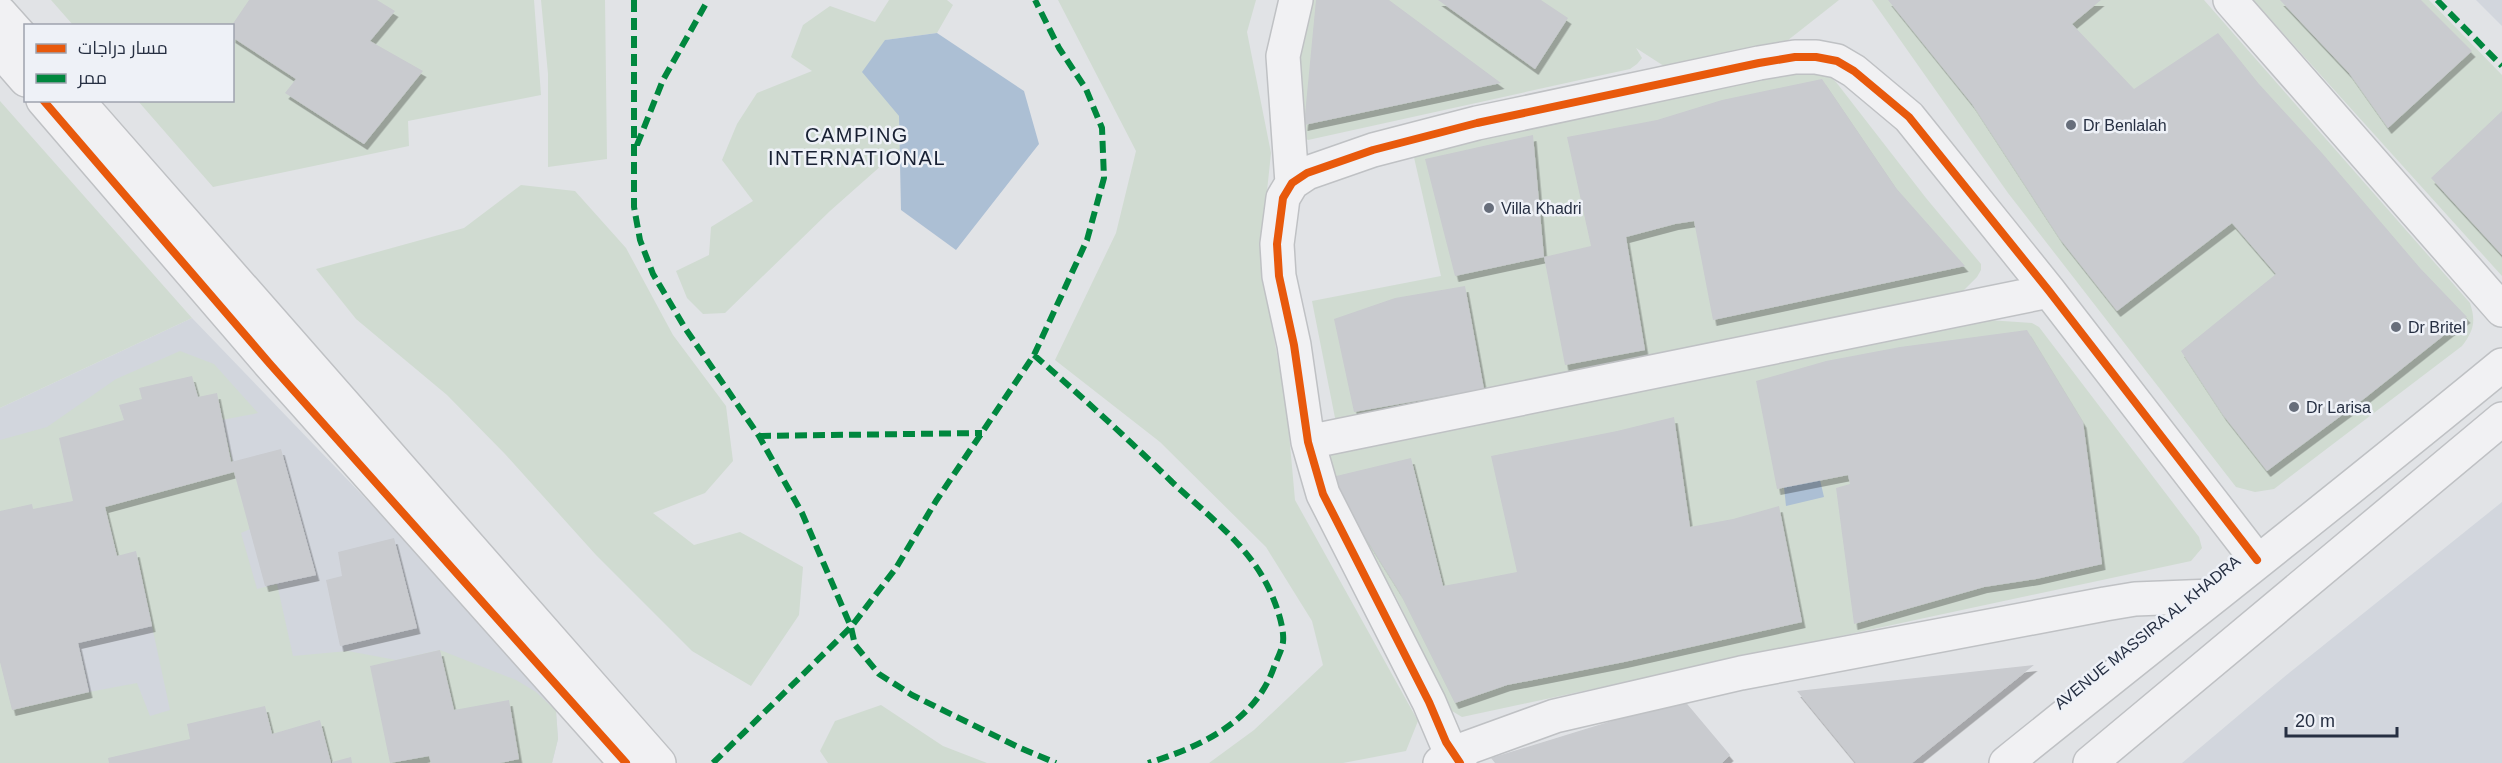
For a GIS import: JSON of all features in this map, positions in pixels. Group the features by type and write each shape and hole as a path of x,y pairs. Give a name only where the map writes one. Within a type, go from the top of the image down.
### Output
{"street":[{"path":"1292,183 1283,56 1296,0"},
{"path":"2230,0 2502,310"},
{"path":"0,13 24,40"},
{"path":"0,50 24,78"},
{"path":"2213,596 2135,599 2104,604 1741,673 1555,716 1451,760 1414,671 1323,494 1308,442 1294,345 1279,276 1277,244 1283,198 1292,183 1307,173 1373,150 1477,123 1759,63 1795,57 1816,57 1837,61 1854,71 1910,117 2049,291 2257,560"},
{"path":"45,102 270,364 626,763"},
{"path":"79,102 660,763"},
{"path":"1308,442 2049,291"},
{"name":"AVENUE MASSIRA AL KHADRA","path":"2006,763 2257,560 2311,521 2502,365"},
{"path":"2090,763 2502,420"}],"shaded area":[{"path":"51,0 534,0 541,95 408,121 409,146 213,187 139,102 234,102 234,24 72,24"},
{"path":"541,0 605,0 607,159 548,167 548,74"},
{"path":"889,0 947,0 953,5 937,33 885,40 899,116 900,149 830,211 725,313 703,314 687,298 676,271 709,255 711,227 753,201 722,160 737,124 757,93 812,71 791,57 803,25 830,6 875,22"},
{"path":"1058,0 1256,0 1247,32 1271,153 1260,258 1287,411 1295,500 1418,721 1406,751 1343,763 1209,763 1254,730 1323,665 1312,621 1266,547 1160,442 1055,360 1116,233 1136,151"},
{"path":"1306,0 1839,0 1759,63 1684,79 1636,48 1642,58 1630,69 1308,140 1300,135 1295,53"},
{"path":"1872,0 2204,0 2470,303 2473,325 2469,335 2462,346 2274,489 2255,492 2236,487 2008,193"},
{"path":"2253,0 2429,0 2502,75 2502,276"},
{"path":"2476,0 2502,0 2502,26"},
{"path":"1808,70 1826,73 1836,82 1926,198 1981,264 1977,277 1963,291 1880,311 1336,423 1312,301 1441,276 1413,153 1759,76"},
{"path":"0,101 192,318 0,408"},
{"path":"521,185 575,191 626,248 673,335 726,406 733,461 705,493 653,513 694,545 740,532 803,567 799,615 751,686 692,651 596,555 505,454 447,395 356,319 316,269 464,228"},
{"path":"192,318 546,686 556,711 558,739 552,763 0,763 0,408"},
{"path":"1988,320 2032,323 2039,327 2199,537 2202,548 2191,561 1462,717 1452,711 1396,597 1323,480 1324,453"},
{"path":"180,351 214,364 258,413 222,420 250,529 241,533 257,589 277,584 293,656 348,651 396,660 440,650 516,680 536,692 556,711 558,739 552,763 0,763 0,440 47,427 116,379","holes":["138,561 170,710 150,716 137,683 89,692 78,643"]},
{"path":"2502,502 2502,763 2182,763 2289,673"},
{"path":"881,705 943,746 987,763 828,763 820,751 835,721"}],"water":[{"path":"937,33 1024,91 1039,144 956,250 901,210 899,116 862,72 885,40"},
{"path":"1820,480 1824,497 1786,506 1784,487"}],"building":[{"path":"249,0 377,0 395,11 370,41 423,71 364,144 285,93 296,79 234,38 233,24"},
{"path":"1316,0 1389,0 1501,83 1304,125"},
{"path":"1438,0 1541,0 1568,18 1535,69"},
{"path":"1888,0 2101,0 2072,24 2134,89 2218,33 2259,84 2322,153 2420,268 2467,317 2365,398 2267,471 2223,415 2181,351 2276,274 2232,223 2117,311 2060,239 1972,104"},
{"path":"2280,0 2421,0 2472,51 2388,128 2349,73"},
{"path":"1822,79 1896,188 1965,266 1713,320 1694,221 1675,224 1626,237 1645,350 1565,365 1544,257 1591,246 1567,137 1657,120 1722,100"},
{"path":"2502,111 2502,255 2431,178"},
{"name":"Villa Khadri","path":"1533,135 1544,257 1455,276 1425,159"},
{"path":"1465,286 1484,389 1354,412 1334,319 1395,298"},
{"path":"2027,330 2083,422 2102,564 2036,579 1984,587 1854,624 1836,488 1850,484 1848,475 1777,489 1756,381 1826,361 1900,347"},
{"path":"192,376 198,397 217,393 231,462 281,449 316,575 265,586 234,472 105,507 117,556 136,551 152,626 78,643 89,692 12,710 0,662 0,511 32,504 33,509 73,501 59,438 124,420 119,405 142,399 139,388"},
{"path":"1674,417 1690,527 1733,519 1779,506 1802,622 1624,662 1507,685 1455,703 1400,593 1328,478 1411,458 1443,586 1517,572 1491,456 1617,431"},
{"path":"394,538 417,628 340,646 326,580 342,576 338,552"},
{"path":"440,650 454,710 509,700 519,759 500,763 431,763 429,756 390,763 370,666"},
{"path":"2034,665 1912,763 1856,763 1797,691"},
{"path":"1683,699 1730,755 1722,763 1495,763 1491,758"},
{"path":"265,706 272,734 320,720 331,763 109,763 108,758 190,739 187,724"},
{"path":"351,757 352,763 332,762"}],"marked path":[{"path":"634,0 634,207 640,240 653,274 685,328 759,436 802,513 851,627 855,645 879,674 912,695 1056,763"},
{"path":"637,145 663,80 708,0"},
{"path":"713,763 851,627 896,568 936,501 1034,355 1087,240 1104,178 1102,128 1086,89 1059,48 1035,0"},
{"path":"2437,0 2502,66"},
{"path":"1034,355 1235,540 1265,581 1280,619 1283,635 1282,648 1265,686 1254,703 1223,730 1206,740 1148,763"},
{"path":"759,436 982,433"}],"cycle path":[{"path":"1460,763 1446,742 1429,702 1323,494 1308,442 1294,345 1279,276 1277,244 1283,198 1292,183 1307,173 1373,150 1477,123 1759,63 1795,57 1816,57 1837,61 1854,71 1909,117 2049,291 2257,560"},
{"path":"45,102 270,364 626,763"}],"place":[{"name":"Dr Benlalah","path":"2071,125"},
{"name":"Villa Khadri","path":"1489,208"},
{"name":"Dr Britel","path":"2396,327"},
{"name":"Dr Larisa","path":"2294,407"}],"district":[{"name":"CAMPING INTERNATIONAL","path":"857,146"}]}
